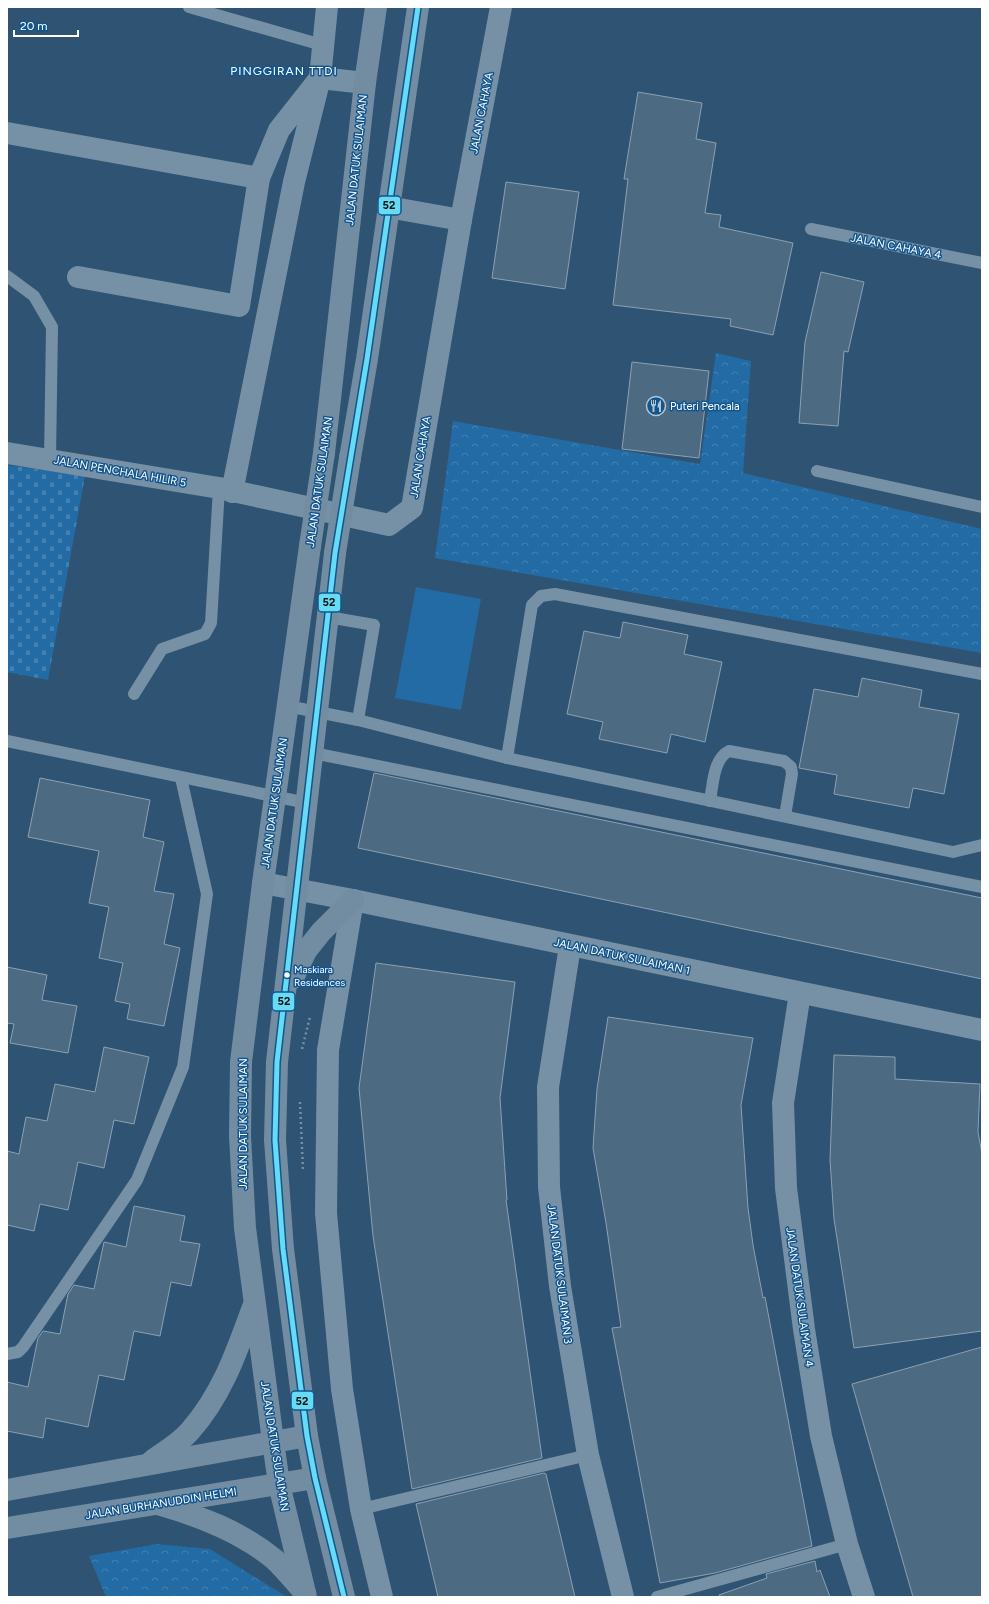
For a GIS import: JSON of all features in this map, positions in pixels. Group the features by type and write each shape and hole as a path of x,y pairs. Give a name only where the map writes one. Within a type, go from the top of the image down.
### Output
{"main road":[{"name":"JALAN DATUK SULAIMAN","path":"306,1596 279,1484 244,1228 240,1136 241,1062 287,706 324,454 365,83 376,7"},
{"path":"344,1597 315,1478 307,1436 283,1249 275,1140 277,1062 335,553 367,359 418,7"},
{"path":"286,991 306,951 321,932 353,900"},
{"path":"148,1464 190,1432 216,1396 234,1360 254,1304"},
{"path":"7,1490 307,1436"},
{"name":"JALAN BURHANUDDIN HELMI","path":"7,1528 315,1478"},
{"path":"156,1504 200,1516 237,1534 274,1559 306,1596"}],"street":[{"path":"226,490 294,182 320,78 322,45 327,7"},
{"name":"JALAN CAHAYA","path":"226,490 389,525 412,508 461,220 501,7"},
{"path":"320,78 365,83"},
{"path":"78,277 239,306 259,178 279,130 320,78"},
{"path":"7,134 259,178"},
{"path":"388,207 461,220"},
{"name":"JALAN PENCHALA HILIR 5","path":"7,453 226,490"},
{"name":"JALAN DATUK SULAIMAN 1","path":"263,883 353,900 982,1030"},
{"path":"353,900 344,945 328,1050 326,1213 342,1389 361,1509 382,1597"},
{"name":"JALAN DATUK SULAIMAN 3","path":"570,946 548,1087 549,1186 560,1286 588,1455 623,1597"},
{"name":"JALAN DATUK SULAIMAN 4","path":"800,992 783,1103 786,1188 804,1329 821,1436 847,1544 864,1597"}],"lane":[{"path":"189,7 322,45"},
{"name":"JALAN CAHAYA 4","path":"811,229 982,263"},
{"path":"7,276 34,296 52,327 50,460"},
{"path":"817,471 982,507"},
{"path":"134,694 162,649 205,634 211,623 226,490"},
{"path":"507,758 532,605 540,596 555,594 982,674"},
{"path":"328,617 374,625 358,720"},
{"path":"287,706 358,720 507,758 953,852 982,845"},
{"path":"7,741 276,798 307,803"},
{"path":"710,801 718,760 722,754 729,751 784,761 791,767 792,774 785,816"},
{"path":"313,753 982,887"},
{"path":"7,1354 18,1352 23,1347 137,1180 181,1074 207,894 181,778"},
{"path":"361,1509 588,1455"},
{"path":"657,1597 847,1544"}],"green space":[{"path":"716,353 751,361 743,473 982,529 982,653 435,558 453,421 700,464"},
{"path":"7,465 85,476 48,680 7,672"},
{"path":"416,587 481,599 461,710 395,698"},
{"path":"157,1544 210,1549 287,1597 106,1597 89,1556"}],"building":[{"path":"638,92 702,103 696,139 716,143 705,213 721,215 719,227 793,243 773,335 730,326 731,319 613,305 628,179 624,179"},
{"path":"506,182 579,192 565,289 492,278"},
{"path":"821,272 864,282 848,352 844,351 838,426 799,423 805,342"},
{"path":"632,362 709,371 699,458 622,449"},
{"path":"623,622 688,635 684,654 722,662 705,742 671,734 667,753 599,739 603,722 567,714 584,631 620,638"},
{"path":"862,678 922,690 919,707 959,714 944,794 913,788 909,808 834,794 837,775 799,768 814,689 858,697"},
{"path":"374,773 982,898 982,979 358,848"},
{"path":"40,778 150,800 143,837 164,842 154,891 174,894 164,944 180,948 164,1026 127,1019 130,1004 115,1001 123,963 99,958 109,907 89,903 99,851 28,837"},
{"path":"376,963 515,982 500,1098 506,1200 542,1458 412,1489 373,1236 359,1088"},
{"path":"7,967 47,975 42,1000 77,1006 68,1053 10,1043 14,1024 7,1023"},
{"path":"608,1017 753,1038 741,1105 748,1208 763,1298 765,1297 812,1546 715,1573 660,1583 612,1328 621,1327 606,1223 593,1148 597,1089"},
{"path":"104,1047 149,1057 134,1124 114,1120 104,1168 78,1162 68,1210 40,1204 34,1231 7,1225 7,1151 19,1154 26,1117 47,1121 55,1084 95,1092"},
{"path":"834,1055 895,1057 895,1079 980,1084 978,1132 982,1154 982,1331 854,1348 834,1219 830,1160"},
{"path":"134,1206 185,1216 180,1241 200,1244 191,1286 171,1282 160,1336 134,1331 124,1380 99,1375 88,1427 46,1418 43,1438 7,1431 7,1382 28,1387 38,1338 43,1331 60,1334 68,1294 74,1285 94,1289 104,1242 126,1247"},
{"path":"982,1347 982,1597 913,1597 852,1384"},
{"path":"544,1473 546,1474 575,1597 438,1597 416,1504"},
{"path":"815,1561 817,1572 820,1570 830,1597 720,1597 719,1595 767,1578 766,1574"}],"transit line":[{"name":"52","path":"344,1597 315,1478 307,1436 283,1249 275,1140 277,1062 335,553 367,359 418,7"}],"place":[{"name":"Puteri Pencala","path":"656,406"},
{"name":"Maskiara Residences","path":"287,975"}],"district":[{"name":"PINGGIRAN TTDI","path":"284,71"}]}
